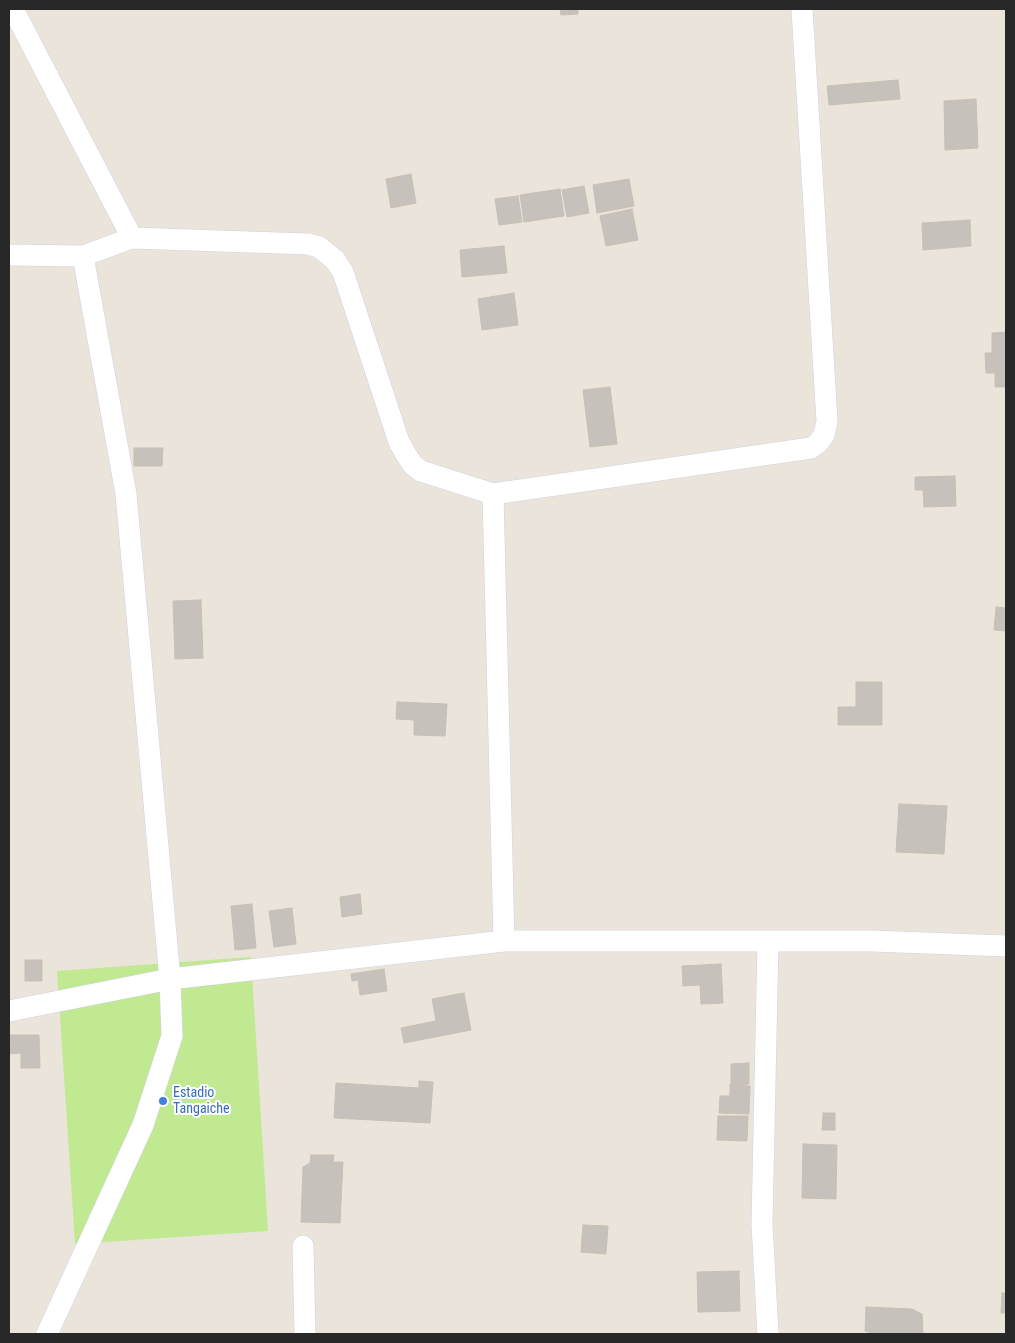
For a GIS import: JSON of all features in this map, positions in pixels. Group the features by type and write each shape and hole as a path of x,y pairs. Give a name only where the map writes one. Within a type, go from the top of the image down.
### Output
{"street":[{"path":"13,9 132,238"},
{"path":"9,256 82,256 132,238 308,244 319,247 335,260 343,272 399,442 413,465 422,471 493,494 811,448 824,435 827,420 802,9"},
{"path":"46,1334 143,1125 172,1036 170,979 126,494 82,256"},
{"path":"493,494 504,941"},
{"path":"9,1011 170,979 504,941 873,941 1006,946"},
{"path":"768,941 762,1224 768,1334"},
{"path":"303,1246 305,1334"}],"green space":[{"path":"251,957 268,1231 75,1244 57,971"}],"building":[{"path":"560,9 578,9 578,14 561,15"},
{"path":"898,80 900,99 829,105 827,86"},
{"path":"976,99 978,148 945,150 944,101"},
{"path":"411,174 416,203 391,208 386,179"},
{"path":"629,179 634,206 597,213 593,185"},
{"path":"584,186 589,213 567,217 562,190"},
{"path":"560,189 564,216 524,222 520,195"},
{"path":"518,196 522,222 499,225 495,199"},
{"path":"632,209 638,240 606,246 600,216"},
{"path":"970,220 971,246 923,250 922,223"},
{"path":"504,246 507,273 462,277 460,250"},
{"path":"514,293 518,325 482,330 478,299"},
{"path":"1006,332 1006,387 995,387 995,373 986,373 985,353 992,353 992,333"},
{"path":"610,387 617,444 590,447 583,390"},
{"path":"134,448 163,448 162,466 134,466"},
{"path":"955,476 956,506 924,507 923,490 915,490 915,477"},
{"path":"201,600 203,658 175,659 173,601"},
{"path":"996,607 1006,608 1006,631 994,630"},
{"path":"856,682 882,682 882,725 838,725 838,707 856,707"},
{"path":"397,702 447,704 445,736 414,735 414,720 396,719"},
{"path":"899,804 947,806 944,854 896,852"},
{"path":"360,894 362,914 342,917 340,897"},
{"path":"252,904 256,948 235,950 231,906"},
{"path":"292,908 296,944 274,947 269,911"},
{"path":"25,960 42,960 42,981 25,981"},
{"path":"721,964 723,1003 701,1004 700,985 683,986 682,966"},
{"path":"384,969 387,991 360,995 358,980 352,981 351,974"},
{"path":"464,993 471,1030 404,1043 401,1028 436,1021 432,999"},
{"path":"9,1035 39,1035 40,1068 21,1068 21,1053 9,1054"},
{"path":"749,1063 749,1084 731,1085 731,1064"},
{"path":"419,1081 433,1082 430,1123 334,1118 336,1083 419,1088"},
{"path":"730,1085 750,1086 749,1114 719,1113 720,1096 730,1096"},
{"path":"823,1113 835,1113 835,1130 822,1130"},
{"path":"718,1116 748,1116 747,1141 717,1140"},
{"path":"803,1144 837,1145 836,1199 802,1198"},
{"path":"311,1155 334,1155 333,1162 343,1162 340,1223 301,1222 303,1167 310,1163"},
{"path":"583,1225 608,1226 606,1254 581,1252"},
{"path":"739,1271 740,1311 698,1312 697,1272"},
{"path":"1002,1293 1006,1293 1006,1313 1001,1313"},
{"path":"866,1307 912,1309 922,1314 923,1334 869,1334 869,1332 865,1331"}],"place":[{"name":"Estadio Tangaiche","path":"163,1101"}]}
